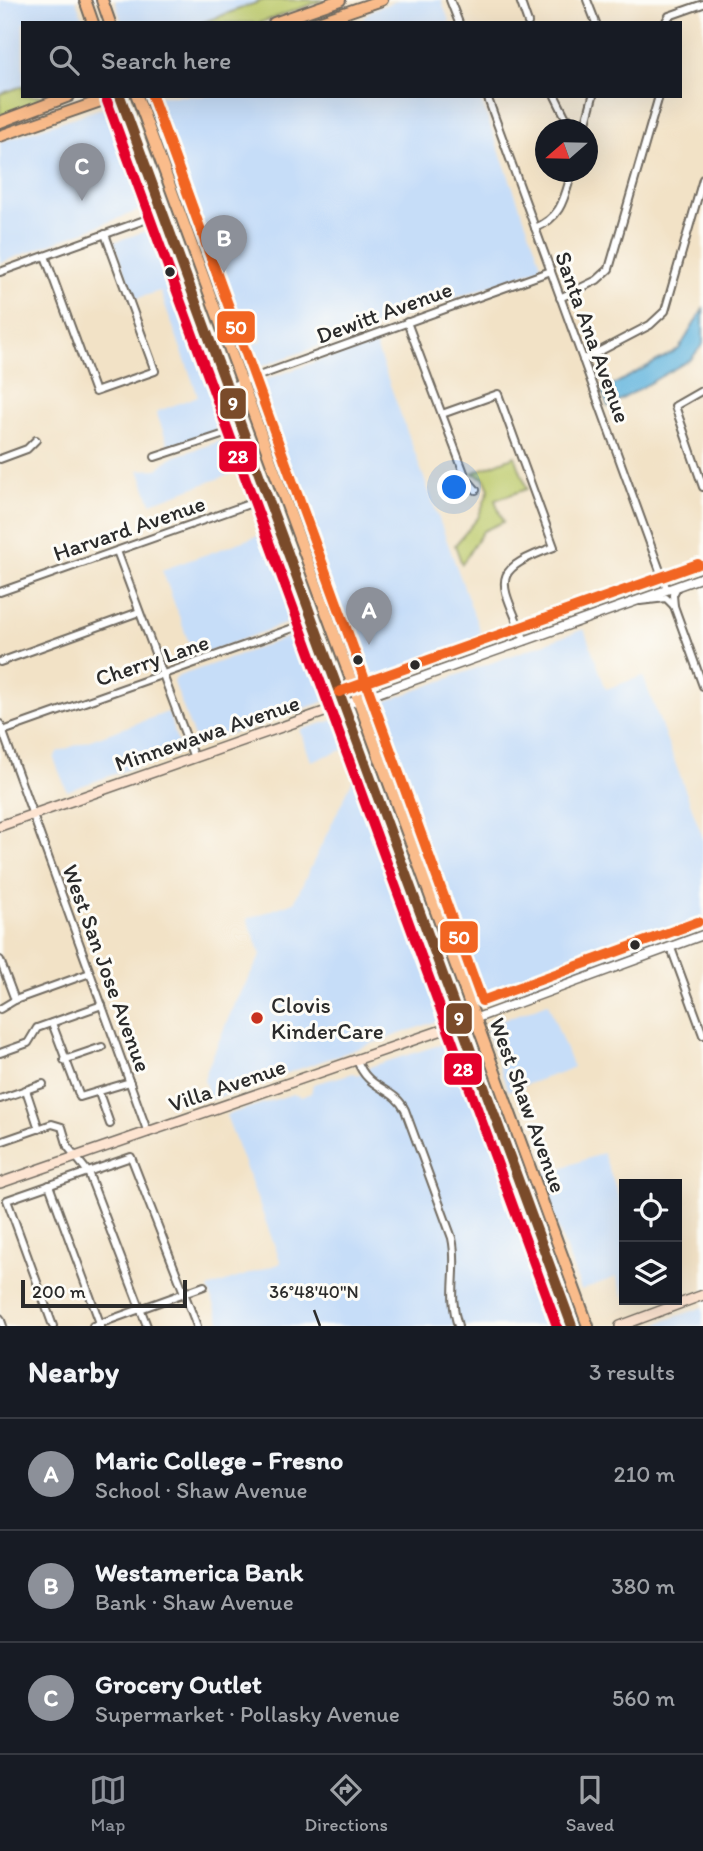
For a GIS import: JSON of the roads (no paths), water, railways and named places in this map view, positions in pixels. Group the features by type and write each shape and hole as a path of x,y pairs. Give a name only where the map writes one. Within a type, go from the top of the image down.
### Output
{"main road":[{"path":"85,0 92,21"},
{"path":"102,0 109,21"},
{"path":"280,21 340,0"},
{"path":"321,21 382,0"},
{"path":"0,122 64,98"},
{"path":"0,136 108,98"},
{"path":"121,98 243,427 259,454 271,486 279,489"},
{"path":"138,98 279,489"},
{"path":"141,155 156,175 169,205 176,208"},
{"path":"164,213 172,214 190,264 197,267"},
{"name":"West Shaw Avenue","path":"243,427 572,1326"},
{"name":"West Shaw Avenue","path":"279,489 589,1326"},
{"path":"269,498 275,498 283,517 290,519"},
{"name":"Minnewawa Avenue","path":"0,826 344,705"},
{"path":"378,796 387,803 407,856 415,860"},
{"path":"405,868 413,870 429,915 438,920"},
{"name":"Villa Avenue","path":"0,1183 474,1019"},
{"path":"520,1182 530,1188 544,1227 552,1232"},
{"path":"620,1326 703,1295"}],"street":[{"path":"450,0 458,21"},
{"path":"520,0 527,21"},
{"path":"587,0 595,21"},
{"path":"666,21 669,16 703,4"},
{"name":"Santa Ana Avenue","path":"487,98 667,590"},
{"path":"556,98 568,119"},
{"path":"586,119 592,98"},
{"path":"561,299 597,280 609,269 658,98"},
{"path":"583,360 650,325 664,311 703,179"},
{"path":"535,228 550,221 559,212 569,182"},
{"path":"0,272 164,213"},
{"path":"45,256 95,393 155,371 105,234"},
{"name":"Dewitt Avenue","path":"228,387 551,271"},
{"path":"407,322 466,478 476,489"},
{"path":"703,390 675,406 703,487"},
{"path":"442,414 498,394 554,547 518,560 508,569 504,580 524,641"},
{"path":"155,457 243,427"},
{"path":"0,459 27,449 36,440"},
{"name":"Harvard Avenue","path":"0,592 269,498"},
{"path":"117,551 194,758"},
{"name":"Minnewawa Avenue","path":"344,705 703,577"},
{"path":"678,586 673,595 674,606 703,685"},
{"path":"634,601 666,598 674,606"},
{"path":"0,662 139,612"},
{"name":"Cherry Lane","path":"1,728 313,621"},
{"name":"West San Jose Avenue","path":"1,728 148,1133"},
{"name":"Villa Avenue","path":"474,1019 703,935"},
{"path":"671,948 703,1035"},
{"path":"0,960 15,1000"},
{"path":"0,1009 15,1000 90,973"},
{"path":"0,1054 25,1045 34,1030 102,1005"},
{"path":"52,1023 80,1097 130,1082"},
{"path":"64,1060 102,1047"},
{"path":"357,1060 366,1079 398,1099 405,1110 452,1238 454,1260 451,1299 458,1326"},
{"path":"0,1099 43,1084"},
{"path":"26,1090 39,1129"},
{"path":"99,1093 110,1124"},
{"path":"1,1139 52,1124 62,1127 68,1147 79,1157 88,1172 147,1326"},
{"path":"53,1326 7,1200 131,1157 197,1326"},
{"path":"49,1185 101,1325"},
{"path":"93,1326 204,1286"},
{"path":"0,1318 3,1326"}],"water":[{"path":"703,309 703,344 691,359 608,407 602,391 679,349"}],"place":[{"name":"Grocery Outlet","path":"82,201"},
{"name":"Westamerica Bank","path":"224,273"},
{"name":"Maric College - Fresno","path":"369,645"},
{"name":"Clovis KinderCare","path":"257,1018"}]}
